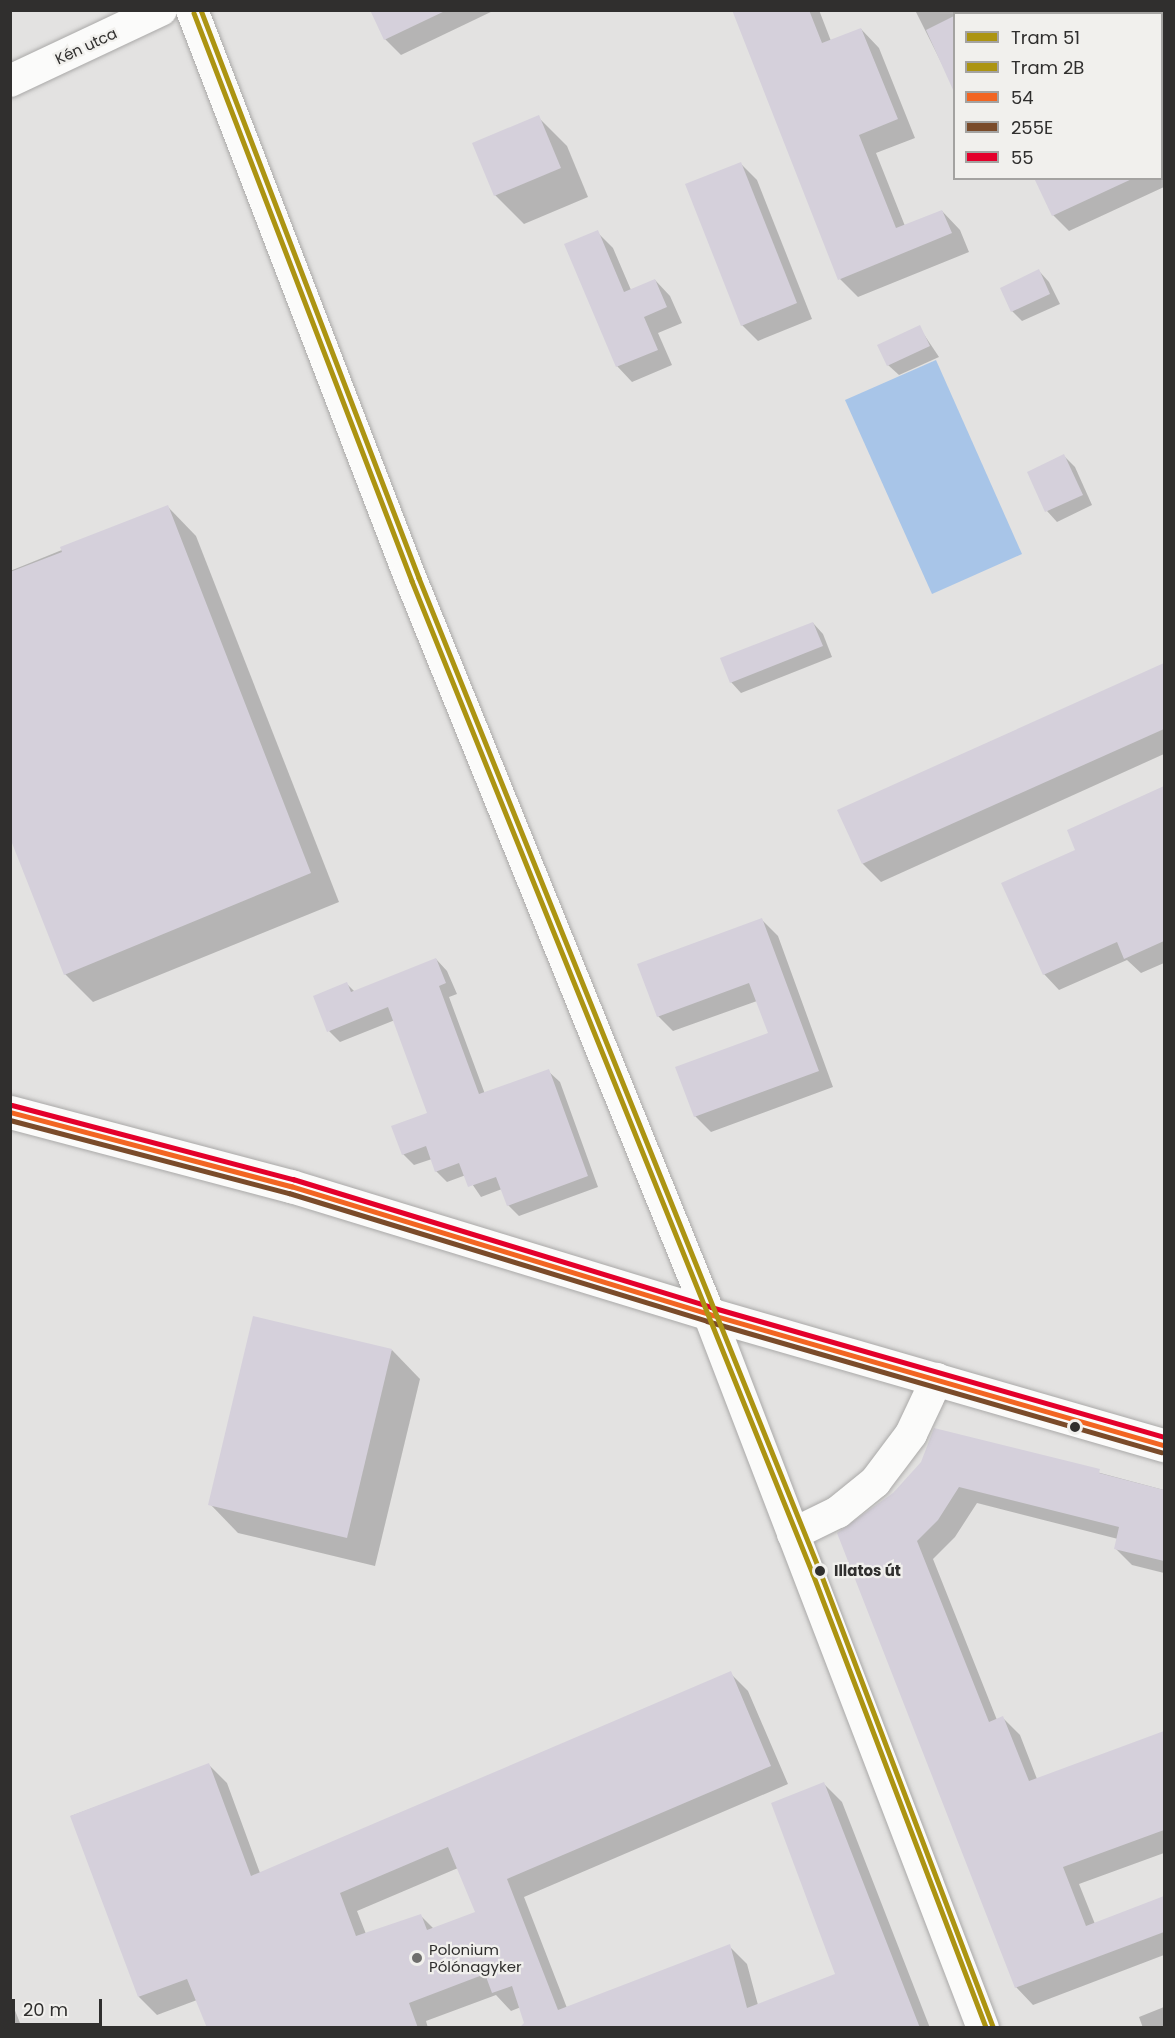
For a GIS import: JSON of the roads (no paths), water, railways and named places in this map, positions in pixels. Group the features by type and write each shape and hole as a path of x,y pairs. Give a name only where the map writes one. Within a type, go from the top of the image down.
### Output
{"street":[{"name":"Kén utca","path":"10,81 161,10"},
{"path":"192,10 408,572 709,1314 983,2028"},
{"path":"10,1112 291,1186 709,1314 1164,1445"},
{"path":"793,1534 838,1512 875,1482 911,1434 937,1379"}],"water":[{"path":"936,360 1022,554 932,594 845,400"}],"tram line":[{"name":"51","path":"201,10 419,578 820,1571 994,2028"},
{"name":"2B","path":"194,13 412,581 813,1574 986,2028"}],"place":[{"name":"Illatos út","path":"820,1571"},
{"name":"Polonium Pólónagyker","path":"417,1958"}]}
